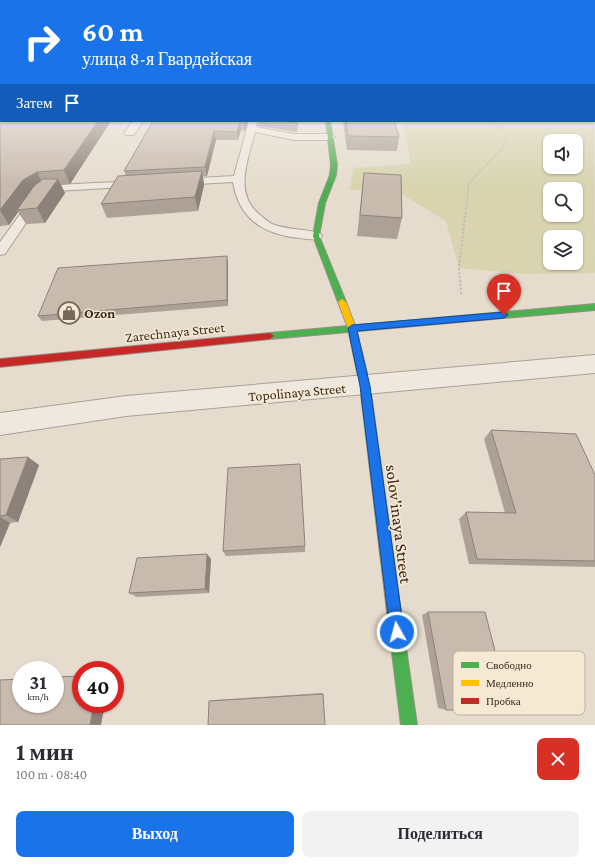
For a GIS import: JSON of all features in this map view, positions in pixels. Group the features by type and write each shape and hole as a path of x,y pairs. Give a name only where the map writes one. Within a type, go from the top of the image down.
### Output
{"street":[{"path":"130,134 137,122"},
{"path":"316,236 322,203 333,175 334,165 328,122"},
{"name":"solov'inaya Street","path":"316,236 352,328 365,386 409,725"},
{"name":"Zarechnaya Street","path":"0,363 352,328 595,307"},
{"name":"Topolinaya Street","path":"0,424 126,406 365,386 595,364"}],"lane":[{"path":"316,236 290,233 267,226 250,212 242,197 238,178 252,125 294,137 330,137"},
{"path":"167,182 238,178"},
{"path":"0,251 40,192 56,188 143,184"}],"path":[{"path":"461,294 459,268 469,183 503,148 508,134 492,122"}],"shaded area":[{"path":"361,122 594,122 595,273 526,274 459,268 446,221 395,190 350,190 353,168 411,164 403,124"}],"building":[{"path":"0,122 97,122 64,170 37,172 23,180 0,210"},
{"path":"152,122 240,122 237,132 214,131 205,167 124,171"},
{"path":"346,122 394,122 399,137 348,136"},
{"path":"202,171 195,197 101,204 118,176"},
{"path":"364,173 401,175 402,218 360,215"},
{"path":"43,179 58,179 37,208 17,210 34,186"},
{"path":"227,256 227,300 38,316 58,268"},
{"path":"491,430 576,434 595,475 595,561 477,559 466,512 516,513"},
{"path":"28,457 6,515 0,516 0,459"},
{"path":"300,464 305,546 223,551 228,468"},
{"path":"207,554 205,589 129,593 137,558"},
{"path":"428,612 485,612 495,651 453,651 453,710 446,710"},
{"path":"72,676 72,713 92,713 90,725 0,725 0,680 12,679 12,713 64,713 64,677"},
{"path":"323,694 325,725 208,725 209,701"}],"traffic: fast":[{"path":"328,122 334,165 333,175 322,203 316,236 342,302"},
{"path":"270,336 595,307"},
{"path":"395,620 409,725"}],"traffic: slow":[{"path":"342,302 352,328 365,386 395,620"}],"traffic: jam":[{"path":"0,363 270,336"}],"place":[{"name":"Ozon","path":"69,313"}],"route":[{"path":"397,632 365,386 352,328 504,315"}]}
